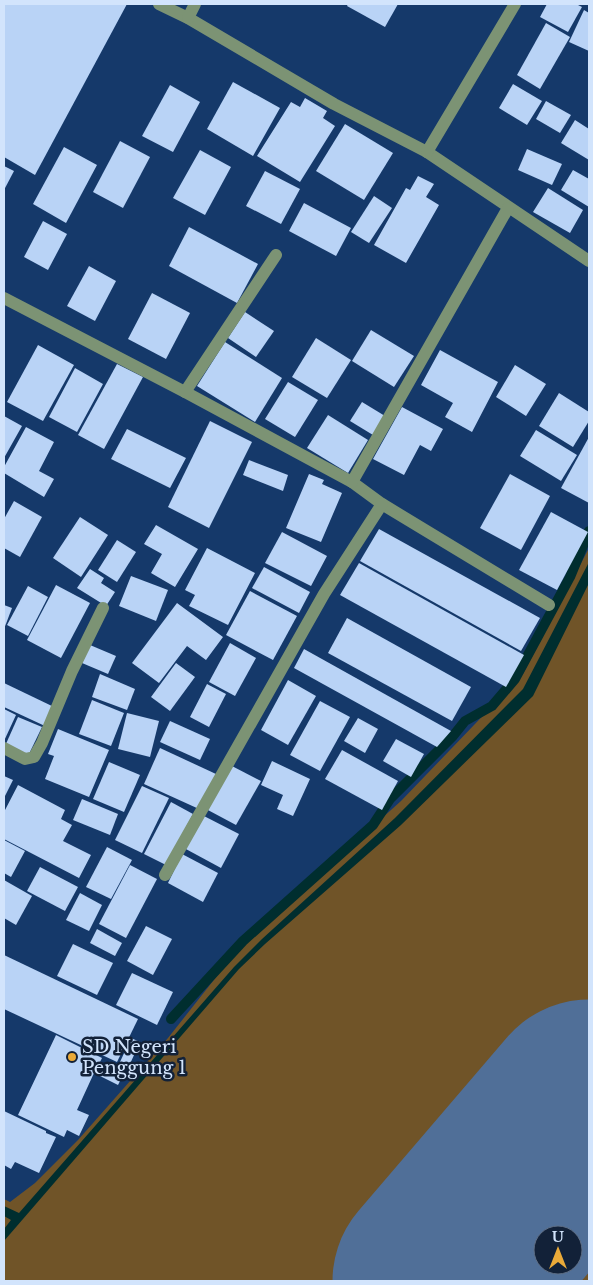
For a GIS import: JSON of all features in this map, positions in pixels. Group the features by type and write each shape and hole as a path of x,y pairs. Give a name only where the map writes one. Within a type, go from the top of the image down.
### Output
{"street":[{"path":"159,4 188,18 334,104 427,152 589,261"},
{"path":"188,18 195,4"},
{"path":"427,152 515,4"},
{"path":"352,482 508,208"},
{"path":"185,392 276,255"},
{"path":"4,298 185,392 352,482 382,504 549,605"},
{"path":"164,876 324,594 382,504"},
{"path":"4,748 25,759 34,757 42,743 72,671 103,608"}],"shaded area":[{"path":"589,548 589,999 347,1281 4,1281 4,1199 10,1202 35,1183 78,1140 168,1038 243,943 401,801 523,674"},
{"path":"589,562 589,583 533,696 401,825 239,969 4,1241 4,1229 11,1220 4,1216 4,1206 19,1213 234,967 262,939 395,818 523,689"},
{"path":"589,1221 589,1281 537,1281 542,1275 583,1275 583,1228"}],"building":[{"path":"4,4 127,4 35,175 4,157"},
{"path":"348,4 398,4 385,27 347,6"},
{"path":"547,4 576,4 582,7 568,32 540,17"},
{"path":"584,10 589,13 589,51 569,42"},
{"path":"546,23 570,37 540,89 517,75"},
{"path":"233,82 280,108 253,156 207,129"},
{"path":"513,84 542,101 527,125 499,108"},
{"path":"170,85 200,102 173,152 142,136"},
{"path":"305,98 327,111 323,118 335,126 300,182 257,156 291,102 300,107"},
{"path":"546,101 571,115 560,133 536,119"},
{"path":"575,120 589,129 589,160 561,143"},
{"path":"345,124 393,153 364,200 316,171"},
{"path":"120,141 150,157 123,208 93,192"},
{"path":"64,147 97,165 66,223 33,204"},
{"path":"527,149 562,164 552,185 518,170"},
{"path":"200,150 231,167 205,215 173,198"},
{"path":"4,166 14,171 4,190"},
{"path":"573,170 589,179 589,207 561,190"},
{"path":"265,171 300,189 281,224 246,206"},
{"path":"418,176 434,184 426,197 439,205 406,263 374,245 406,188 410,190"},
{"path":"548,188 583,210 570,233 533,212"},
{"path":"374,196 392,208 369,243 351,232"},
{"path":"304,203 351,228 336,256 289,231"},
{"path":"43,221 67,234 48,270 24,257"},
{"path":"189,227 258,264 237,303 169,266"},
{"path":"89,266 116,281 95,321 67,306"},
{"path":"152,293 190,313 166,359 128,339"},
{"path":"245,312 274,331 256,357 228,338"},
{"path":"371,330 414,356 394,387 352,361"},
{"path":"316,338 351,360 327,398 292,377"},
{"path":"225,342 282,378 255,422 197,386"},
{"path":"38,345 74,365 43,421 7,402"},
{"path":"440,350 498,382 472,432 445,417 453,403 421,385"},
{"path":"117,364 143,377 104,449 78,435"},
{"path":"515,365 546,384 526,416 496,397"},
{"path":"75,368 103,384 77,432 49,417"},
{"path":"288,382 318,400 295,437 265,419"},
{"path":"559,393 589,412 589,421 573,447 539,426"},
{"path":"362,402 385,416 373,435 350,421"},
{"path":"402,407 443,429 431,451 420,445 404,475 373,459"},
{"path":"328,415 368,440 348,473 307,448"},
{"path":"4,416 22,426 4,458"},
{"path":"210,421 252,442 209,528 168,507"},
{"path":"26,427 54,442 39,471 54,479 44,497 4,473 4,467"},
{"path":"127,429 186,458 170,488 111,459"},
{"path":"536,430 577,455 561,481 520,456"},
{"path":"589,437 589,503 561,488"},
{"path":"249,460 288,475 283,491 243,475"},
{"path":"309,474 324,480 322,484 342,493 321,542 286,528"},
{"path":"510,474 550,496 521,550 480,528"},
{"path":"14,501 42,517 20,557 4,548 4,519"},
{"path":"551,512 588,532 557,590 519,570"},
{"path":"80,517 108,535 81,577 53,558"},
{"path":"156,525 198,549 175,587 151,573 162,554 144,544"},
{"path":"379,529 540,618 521,651 360,561"},
{"path":"282,532 327,556 311,586 265,563"},
{"path":"117,540 136,552 117,582 98,570"},
{"path":"207,548 255,573 228,625 189,606 195,595 185,590"},
{"path":"359,563 524,655 506,687 340,595"},
{"path":"264,567 310,592 299,613 252,588"},
{"path":"90,569 104,578 101,583 115,592 106,606 77,588"},
{"path":"131,576 168,590 156,621 119,606"},
{"path":"56,585 90,603 61,658 27,640"},
{"path":"28,586 48,597 28,636 7,625"},
{"path":"250,591 297,616 273,660 226,635"},
{"path":"177,603 223,637 206,660 187,646 159,683 132,663"},
{"path":"4,605 12,608 4,629"},
{"path":"347,618 471,687 452,721 328,653"},
{"path":"230,643 256,658 235,696 209,682"},
{"path":"90,645 116,656 108,674 82,663"},
{"path":"304,649 451,731 437,747 294,668"},
{"path":"176,663 195,677 170,711 151,697"},
{"path":"100,674 135,689 127,710 92,697"},
{"path":"288,680 316,696 288,745 261,730"},
{"path":"4,683 54,707 45,726 4,707"},
{"path":"207,684 226,694 209,727 190,717"},
{"path":"92,700 124,713 111,746 79,734"},
{"path":"320,701 350,717 320,771 290,755"},
{"path":"4,709 16,715 4,741"},
{"path":"127,713 159,721 150,757 118,749"},
{"path":"18,717 42,727 28,756 5,746"},
{"path":"358,718 378,729 365,753 344,741"},
{"path":"170,721 210,739 200,760 160,742"},
{"path":"58,729 109,750 89,797 45,779 54,756 48,754"},
{"path":"396,739 424,754 411,777 383,761"},
{"path":"160,748 216,774 199,809 144,784"},
{"path":"342,750 398,781 382,810 325,779"},
{"path":"272,761 310,779 293,816 277,809 283,795 261,785"},
{"path":"109,762 140,775 124,812 93,799"},
{"path":"230,765 261,781 236,825 206,809"},
{"path":"4,776 13,780 4,798"},
{"path":"18,785 65,810 61,819 72,825 63,841 91,855 79,878 4,839 4,812"},
{"path":"142,786 169,798 142,853 115,840"},
{"path":"82,799 118,814 110,835 73,820"},
{"path":"171,802 193,814 166,865 144,854"},
{"path":"202,815 239,834 221,868 184,848"},
{"path":"4,840 25,851 11,877 4,873"},
{"path":"107,847 132,860 111,899 86,887"},
{"path":"182,854 218,873 203,902 168,883"},
{"path":"130,865 157,879 126,938 99,924"},
{"path":"40,867 78,887 65,911 27,891"},
{"path":"4,880 32,896 16,925 4,918"},
{"path":"80,893 102,905 89,931 66,920"},
{"path":"146,926 172,939 153,975 127,961"},
{"path":"97,929 122,943 115,956 90,943"},
{"path":"73,944 113,963 97,995 57,976"},
{"path":"4,955 138,1019 117,1062 4,1009"},
{"path":"132,973 173,992 157,1025 116,1005"},
{"path":"56,1035 102,1058 100,1062 124,1073 118,1085 94,1073 77,1110 89,1115 79,1136 67,1130 64,1137 18,1115"},
{"path":"131,1038 140,1042 129,1066 120,1062"},
{"path":"4,1111 56,1137 39,1173 15,1162 11,1169 4,1165"}],"waterway":[{"path":"171,1019 243,941 373,825 390,799 453,736 465,721 492,706 515,679 570,577 589,531"}],"runway":[{"path":"440,1281 589,1107"}],"place":[{"name":"SD Negeri Penggung 1","path":"72,1057"}]}
